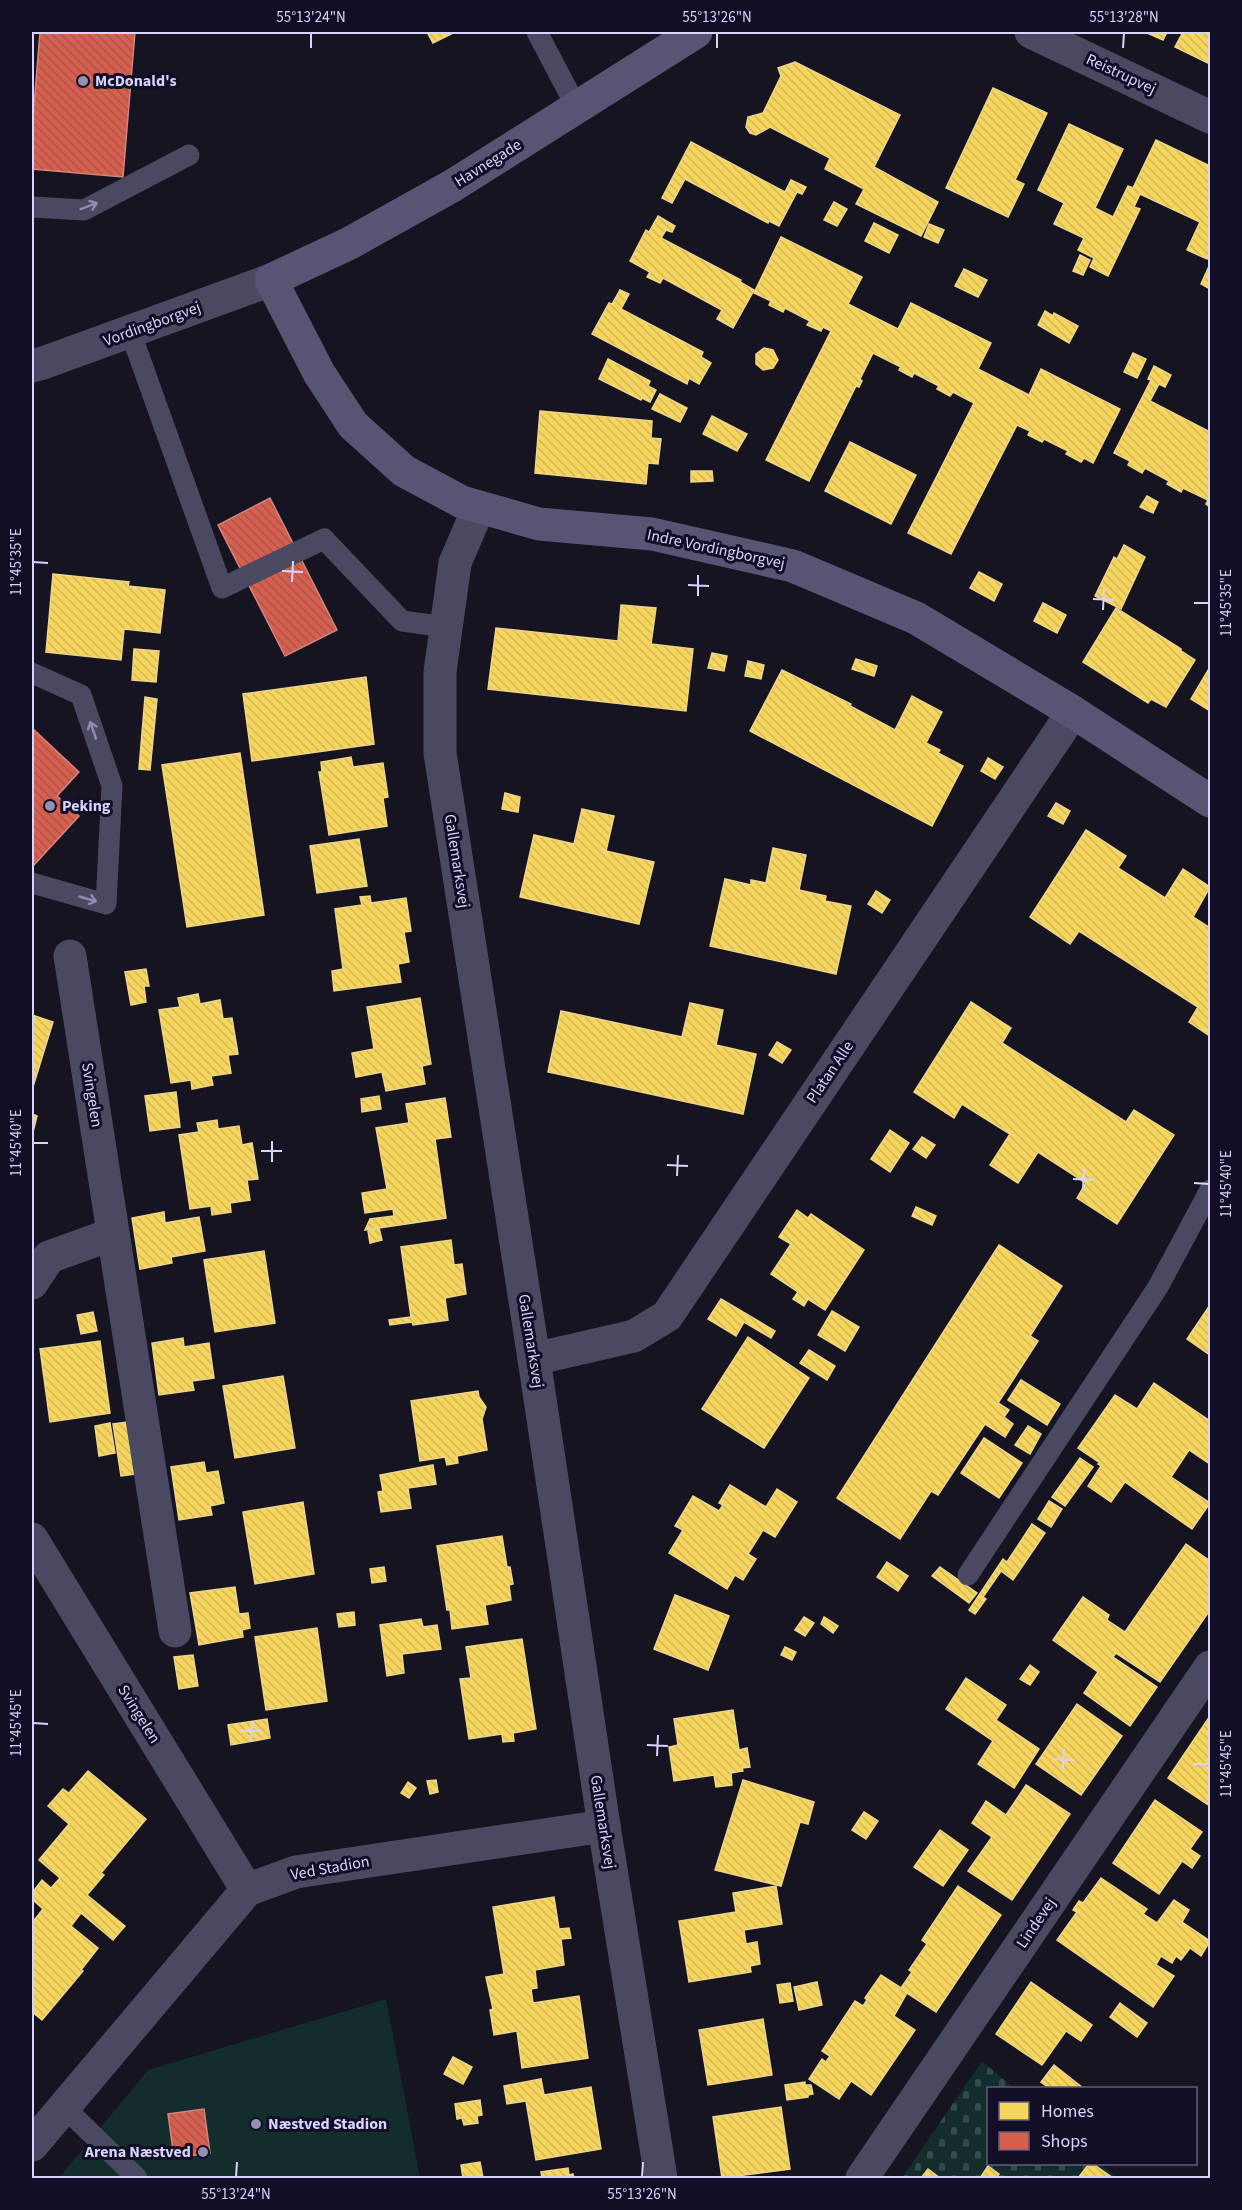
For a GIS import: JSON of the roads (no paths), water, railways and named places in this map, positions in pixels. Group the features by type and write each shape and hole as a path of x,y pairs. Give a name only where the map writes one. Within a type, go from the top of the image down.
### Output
{"main road":[{"name":"Havnegade","path":"272,280 350,243 452,186 696,32"},
{"name":"Indre Vordingborgvej","path":"272,280 319,373 353,425 404,471 462,502 539,524 652,534 793,566 916,618 1072,712 1210,801"}],"street":[{"name":"Reistrupvej","path":"1031,32 1210,117"},
{"name":"Vordingborgvej","path":"32,366 272,280"},
{"name":"Gallemarksvej","path":"478,507 455,563 440,672 440,753 604,1826 661,2178"},
{"name":"Platan Alle","path":"534,1359 634,1336 667,1316 1072,712"},
{"name":"Svingelen","path":"70,956 175,1630"},
{"path":"32,1283 49,1257 113,1234"},
{"name":"Svingelen","path":"32,1539 247,1890"},
{"name":"Lindevej","path":"862,2178 1210,1667"},
{"name":"Ved Stadion","path":"32,2145 247,1890 296,1872 604,1826"}],"lane":[{"path":"537,32 577,108"},
{"path":"32,207 84,210 189,155"},
{"path":"130,331 222,588 324,539 402,621 446,627"},
{"path":"32,674 81,695 112,786 106,904 32,883"},
{"path":"969,1575 1158,1287 1210,1190"},
{"path":"64,2107 137,2178"}],"place":[{"name":"McDonald's","path":"83,81"},
{"name":"Peking","path":"50,806"},
{"name":"Næstved Stadion","path":"256,2124"},
{"name":"Arena Næstved","path":"203,2152"}]}
